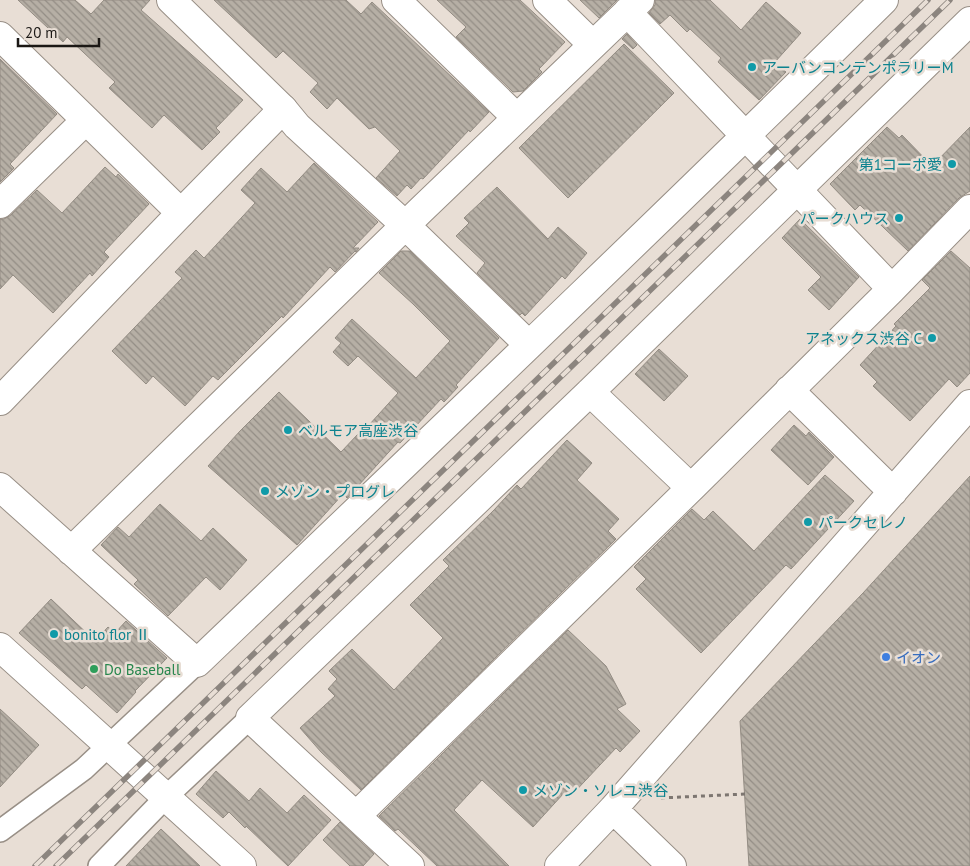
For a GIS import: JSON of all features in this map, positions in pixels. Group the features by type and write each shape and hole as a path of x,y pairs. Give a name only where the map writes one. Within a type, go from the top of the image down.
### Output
{"street":[{"path":"171,0 284,109 297,126 529,345"},
{"path":"396,0 517,118"},
{"path":"546,0 593,45"},
{"path":"0,831 84,769 529,345 884,0"},
{"path":"71,551 634,6 746,136 892,289"},
{"path":"99,866 166,797 590,392 970,21"},
{"path":"0,36 181,213"},
{"path":"0,401 284,109"},
{"path":"0,204 86,120"},
{"path":"356,816 892,289 970,209"},
{"path":"789,390 893,492"},
{"path":"590,392 690,488"},
{"path":"559,866 613,809 970,404"},
{"path":"0,487 196,663"},
{"path":"0,646 166,797 237,865"},
{"path":"250,718 410,866"},
{"path":"613,809 672,866"}],"path":[{"path":"658,798 745,794"}],"building":[{"path":"18,0 75,0 91,14 104,0 150,0 141,10 243,100 216,128 220,132 202,150 164,115 152,128 109,88 115,82 67,37 63,42"},
{"path":"214,0 346,0 361,14 372,2 489,112 470,132 469,130 423,179 421,178 411,189 407,185 397,196 376,178 400,151 375,127 369,129 337,98 327,109 310,92 318,83 283,51 276,58"},
{"path":"437,0 520,0 565,42 539,69 542,72 523,91 513,92 456,37 466,27"},
{"path":"580,0 617,0 599,18"},
{"path":"655,0 710,0 741,30 766,2 801,33 775,62 786,72 759,100 718,62 721,58 690,29 687,32 670,15 660,24 649,13 655,5"},
{"path":"627,34 637,45 633,49 622,39"},
{"path":"624,44 674,93 568,198 519,148"},
{"path":"0,59 57,114 10,164 14,168 0,182"},
{"path":"887,127 899,138 902,135 932,166 970,127 970,191 959,198 908,251 860,205 855,210 830,184"},
{"path":"314,163 378,222 353,248 359,248 356,252 335,272 330,267 283,318 282,316 218,380 213,376 185,406 153,376 146,384 112,351 182,278 175,272 196,250 204,258 255,203 241,190 261,168 287,192"},
{"path":"105,167 116,177 118,174 149,204 104,252 109,257 92,276 90,273 53,313 13,275 0,289 0,219 11,215 37,190 62,213"},
{"path":"497,187 548,239 558,227 587,253 565,279 562,276 525,316 522,313 520,315 477,273 485,263 456,236 469,223 464,218"},
{"path":"800,219 859,277 829,310 808,290 821,277 782,238"},
{"path":"401,251 410,251 499,338 456,385 458,387 444,402 441,399 400,443 398,442 347,498 343,494 297,545 208,466 279,392 341,452 358,434 359,436 398,393 358,356 348,366 333,352 341,343 335,338 352,319 416,378 450,341 379,273"},
{"path":"951,251 970,268 970,373 957,387 949,379 910,421 873,386 877,382 860,365 896,326 894,324 930,288 922,280"},
{"path":"659,349 688,376 664,401 635,374"},
{"path":"794,425 806,436 809,432 834,457 808,485 771,450"},
{"path":"567,440 592,463 577,480 619,519 608,531 616,539 361,790 321,752 300,728 335,696 328,689 337,679 329,671 352,649 394,690 443,638 410,605 449,566 443,560 517,485 521,489"},
{"path":"825,475 854,501 791,569 786,565 701,653 636,589 646,579 634,567 692,509 704,520 713,511 754,551"},
{"name":"イオン","path":"970,476 970,866 749,866 740,721 863,593"},
{"path":"160,504 201,541 213,528 247,560 220,590 206,577 168,616 134,584 138,580 101,545 118,527 129,537"},
{"path":"51,599 95,641 108,627 115,633 126,621 167,658 117,713 86,685 82,689 19,633"},
{"path":"568,630 606,666 626,704 617,709 640,731 620,752 616,748 569,798 564,793 533,827 482,780 454,810 509,866 437,866 398,829 395,831 379,816"},
{"path":"0,709 39,745 0,787"},
{"path":"216,771 249,801 260,788 287,813 304,795 331,820 288,866 229,812 223,818 196,794"},
{"path":"340,822 374,854 363,866 350,866 323,840"},
{"path":"161,829 200,866 126,866"}],"railway":[{"path":"35,866 928,0"},
{"path":"56,866 950,0"}],"place":[{"name":"アーバンコンテンポラリーM","path":"752,67"},
{"name":"第1コーポ愛","path":"952,164"},
{"name":"パークハウス","path":"899,218"},
{"name":"アネックス渋谷 C","path":"932,338"},
{"name":"ベルモア高座渋谷","path":"288,430"},
{"name":"メゾン・プログレ","path":"265,491"},
{"name":"パークセレノ","path":"808,522"},
{"name":"bonito flor Ⅱ","path":"54,634"},
{"name":"イオン","path":"886,657"},
{"name":"Do Baseball","path":"94,669"},
{"name":"メゾン・ソレユ渋谷","path":"523,790"}]}
